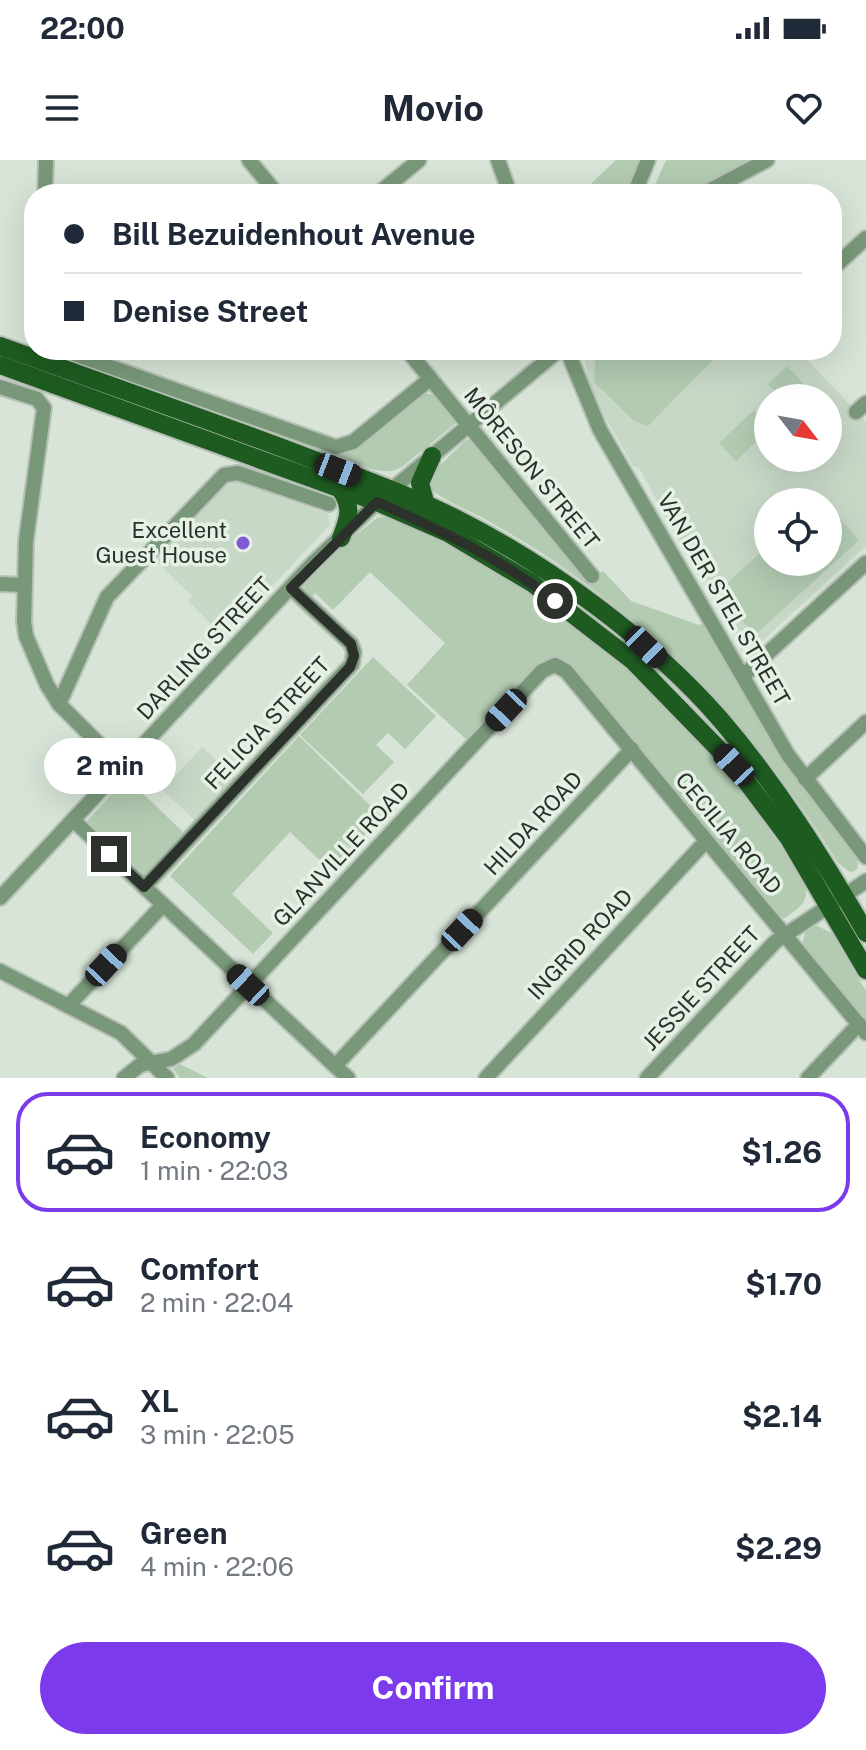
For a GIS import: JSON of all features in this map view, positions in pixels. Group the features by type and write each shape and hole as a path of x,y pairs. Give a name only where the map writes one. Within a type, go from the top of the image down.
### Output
{"main road":[{"path":"0,346 24,355"},
{"path":"39,360 228,428 384,496 512,569 633,661 734,765 836,900 866,933"},
{"path":"0,365 347,499 350,514 341,538"},
{"path":"426,505 420,483 432,456"},
{"path":"334,496 384,496 426,505 457,519 524,558 591,603 646,647 718,718 770,783 836,900 866,970"}],"street":[{"path":"45,184 46,160"},
{"path":"249,160 269,184"},
{"path":"390,184 419,160"},
{"path":"498,160 506,184"},
{"path":"638,184 648,160"},
{"path":"722,184 767,160"},
{"path":"842,260 866,238"},
{"path":"91,360 336,447 353,442 430,379"},
{"name":"MÔRESON STREET","path":"415,360 592,576"},
{"name":"DARLING STREET","path":"0,898 341,538 384,496 547,360"},
{"name":"VAN DER STEL STREET","path":"571,360 600,430 788,755 866,857"},
{"path":"0,387 37,399 44,408 26,541 26,636 47,685 59,704 122,767"},
{"path":"59,704 107,597 224,475 238,473 334,496"},
{"path":"743,676 866,563"},
{"path":"0,584 25,585"},
{"name":"FELICIA STREET","path":"144,887 352,664 351,644 291,588"},
{"name":"CECILIA ROAD","path":"555,665 566,671 632,749 862,1028"},
{"name":"GLANVILLE ROAD","path":"124,1078 140,1065 177,1056 194,1044 542,671 555,665"},
{"path":"805,779 866,722"},
{"name":"HILDA ROAD","path":"335,1066 632,749"},
{"path":"73,820 348,1078"},
{"name":"INGRID ROAD","path":"486,1078 706,841"},
{"name":"JESSIE STREET","path":"647,1078 784,934 866,881"},
{"path":"68,1006 163,905"},
{"path":"0,971 121,1033 167,1078"},
{"path":"808,1078 862,1028"}],"shaded area":[{"path":"616,160 644,160 633,184 591,184"},
{"path":"666,160 759,160 717,184 655,184"},
{"path":"584,360 807,360 830,384 754,384 754,472 842,472 842,397 866,422 866,546 842,568 842,488 754,488 754,576 833,576 748,654 701,573 703,571 681,547 639,468 633,466 594,398"},
{"path":"595,360 713,360 648,426 634,421 594,382"},
{"path":"787,366 804,384 768,384"},
{"path":"423,393 435,395 456,423 402,467 378,470 336,455 336,452"},
{"path":"754,410 754,444 736,461 719,443"},
{"path":"466,440 472,440 598,574 603,571 631,601 699,625 703,623 789,767 857,855 858,867 855,871 850,872 838,863 778,775 745,734 673,657 592,588 540,552 433,491 429,486 429,476"},
{"name":"Excellent Guest House","path":"238,482 328,514 330,525 224,637 188,601 192,596 156,561 226,484"},
{"path":"378,517 398,520 419,529 504,578 592,640 633,675 709,752 788,856 805,884 806,895 800,907 785,918 778,917 562,659 544,661 467,740 407,685 445,643 370,572 333,610 315,593 310,598 304,592 305,582 344,542"},
{"path":"842,521 859,540 842,556"},
{"path":"754,559 754,576 820,576 755,635 717,592"},
{"path":"373,657 436,716 405,749 388,733 376,745 394,762 363,794 300,735"},
{"path":"299,736 382,817 352,849 335,835 351,850 331,871 290,832 232,894 273,933 253,954 170,876"},
{"path":"202,747 236,779 197,822 162,790"},
{"path":"120,784 135,786 182,831 183,837 144,874 88,820"},
{"path":"816,925 833,934 866,991 866,1025 802,947 805,932"},
{"path":"180,1064 208,1078 180,1078 173,1069"}],"place":[{"name":"Excellent Guest House","path":"243,543"}],"route":[{"path":"109,854 144,887 350,667 354,660 351,644 291,588 377,502 448,533 512,569 555,601"}]}
